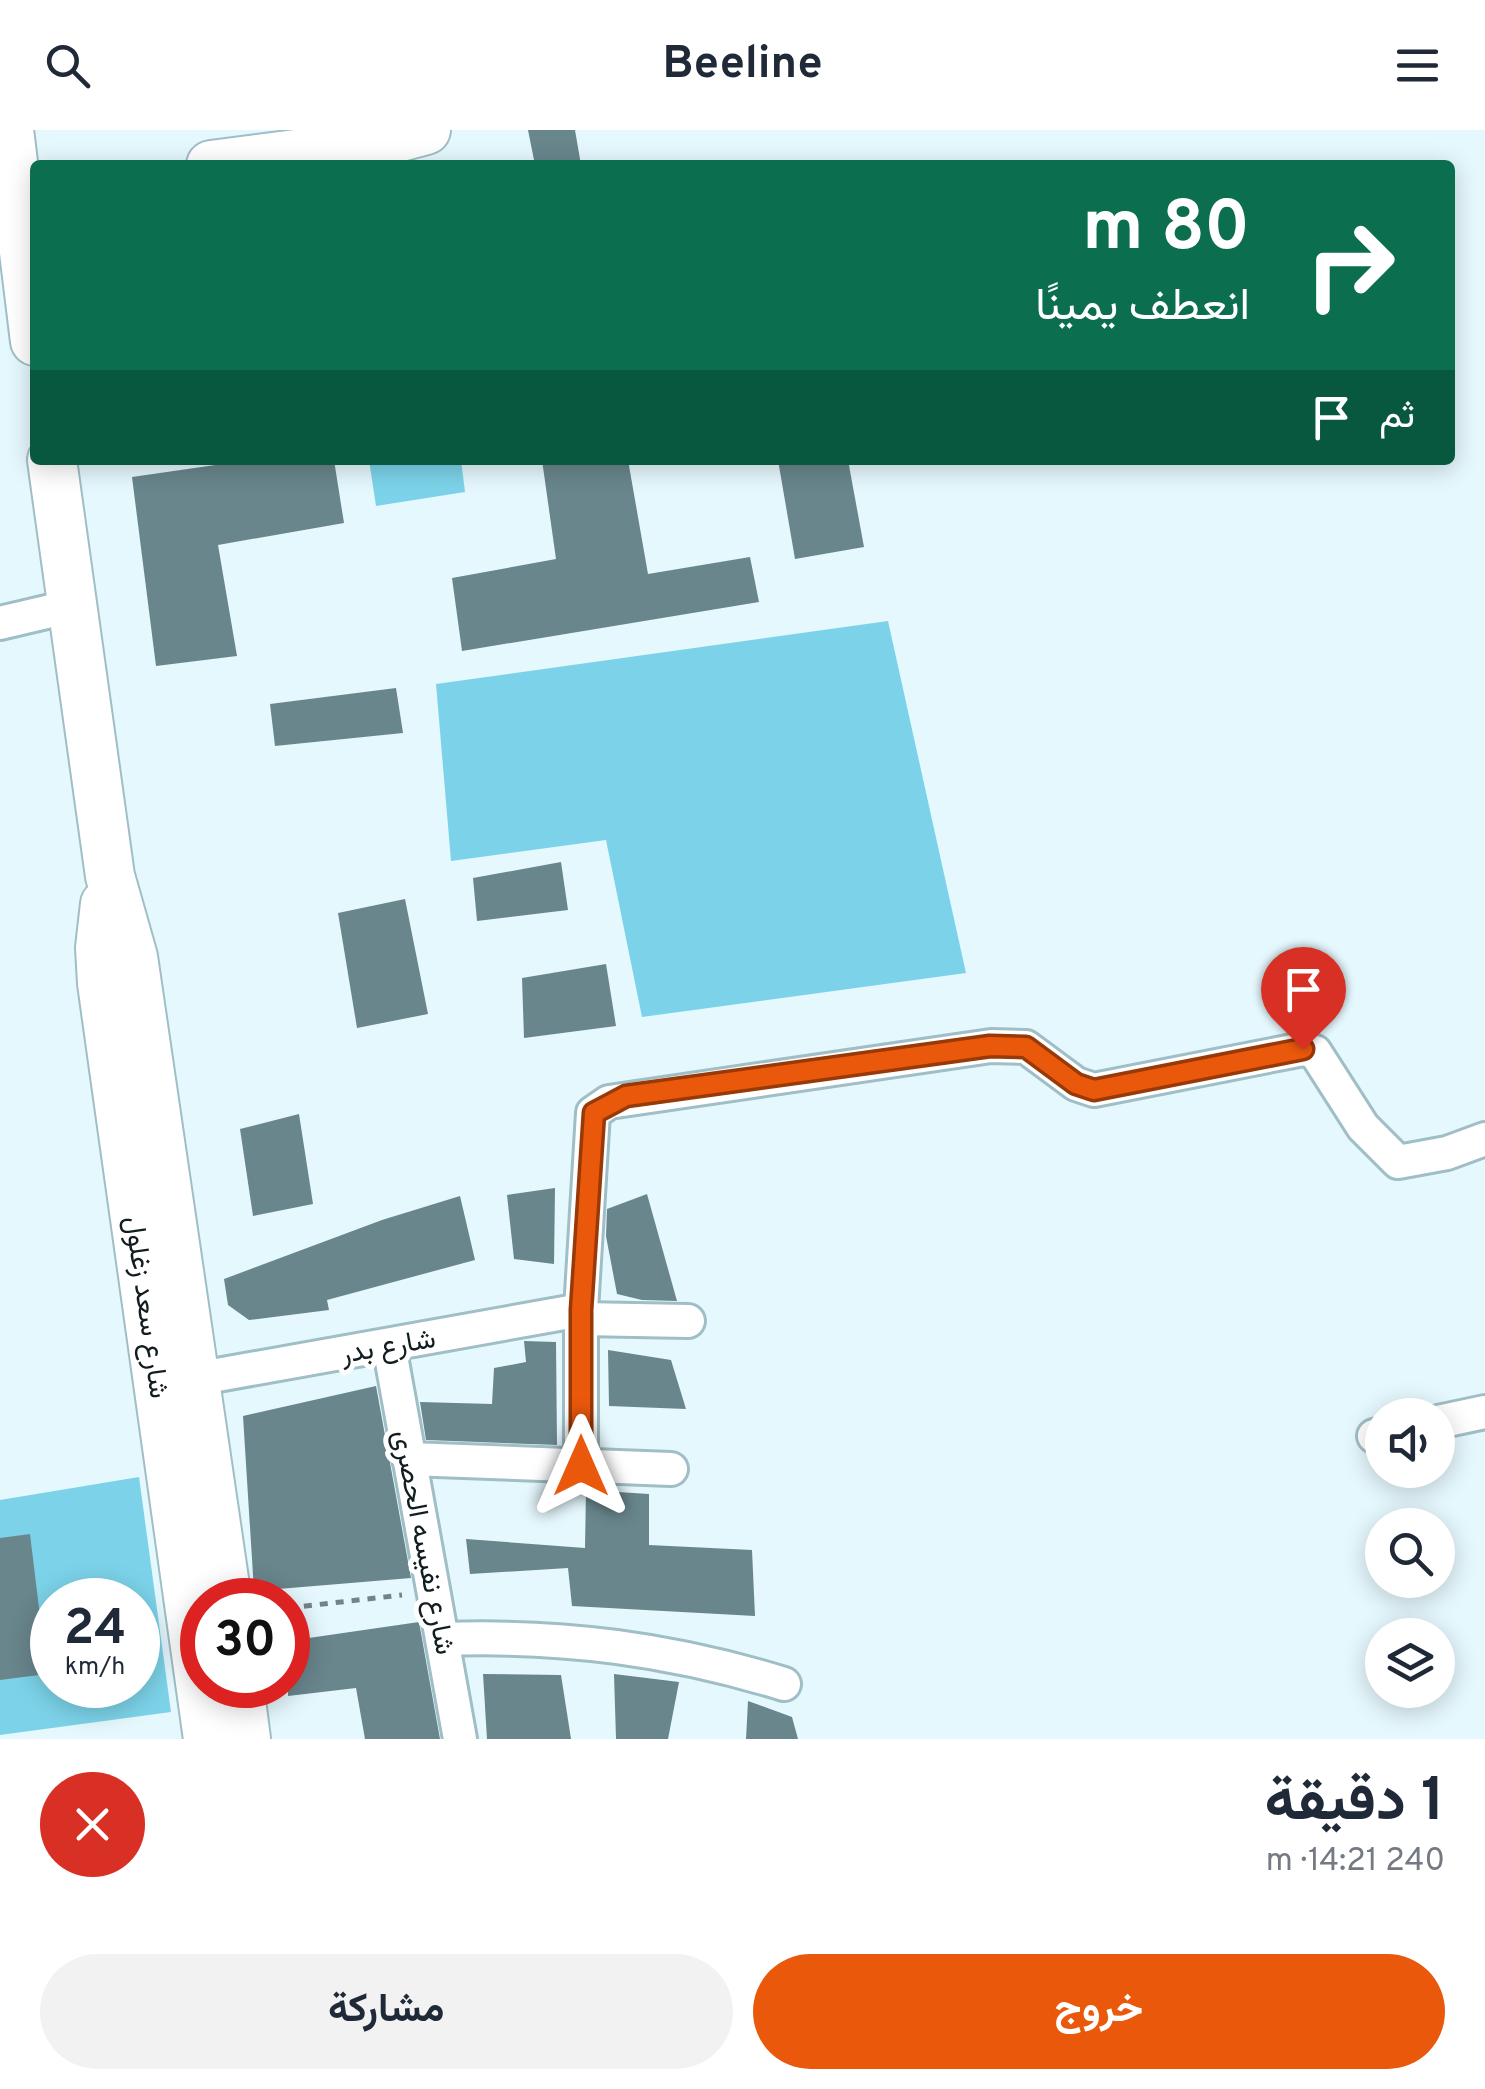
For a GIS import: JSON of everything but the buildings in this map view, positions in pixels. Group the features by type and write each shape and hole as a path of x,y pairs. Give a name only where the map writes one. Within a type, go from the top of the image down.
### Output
{"main road":[{"path":"9,130 30,299"},
{"path":"249,160 374,144 426,130"},
{"name":"شارع سعد زغلول","path":"53,465 110,876 133,958 224,1578"},
{"name":"شارع سعد زغلول","path":"110,876 101,921 102,983 208,1739"},
{"path":"242,1708 246,1739"}],"street":[{"path":"0,623 72,606"},
{"path":"581,1466 581,1315 594,1113 626,1096 990,1046 1026,1047 1076,1084 1094,1090 1303,1049 1315,1052 1363,1126 1398,1162 1447,1153 1485,1139"},
{"name":"شارع بدر","path":"195,1378 581,1315 688,1321"},
{"name":"شارع نفيسه الحصرى","path":"389,1345 460,1739"},
{"path":"1455,1418 1485,1412"},
{"path":"409,1460 672,1469"},
{"path":"444,1639 559,1639 616,1644 729,1667 784,1684"}],"path":[{"path":"310,1606 434,1592"}],"shaded area":[{"path":"370,465 462,465 465,492 376,506"},
{"path":"888,621 966,973 642,1017 606,840 451,861 436,684"},
{"path":"139,1477 153,1578 30,1578 30,1708 160,1708 160,1631 171,1712 0,1735 0,1500"}],"route":[{"path":"581,1466 581,1310 594,1113 609,1102 626,1096 990,1046 1026,1047 1076,1084 1094,1090 1303,1049"}]}
